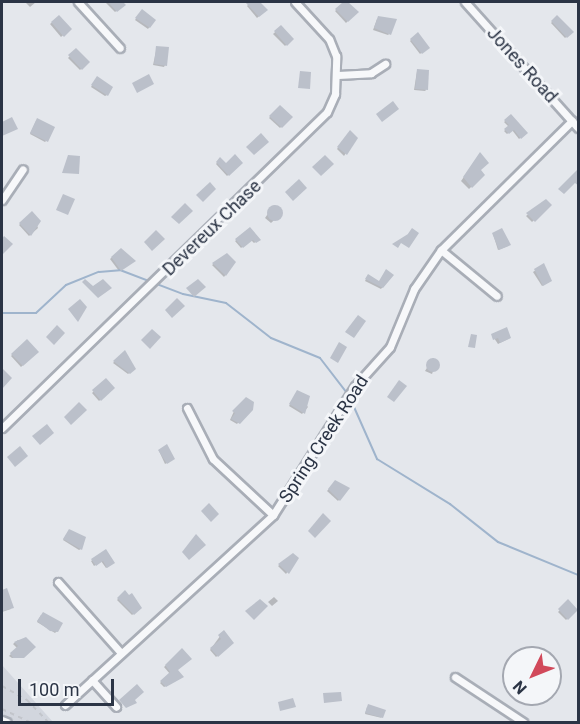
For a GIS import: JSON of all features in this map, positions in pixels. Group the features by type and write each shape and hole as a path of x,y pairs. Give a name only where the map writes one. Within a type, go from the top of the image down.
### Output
{"street":[{"path":"78,2 120,48"},
{"name":"Devereux Chase","path":"2,428 318,125 333,101 338,75 329,39 295,2"},
{"name":"Jones Road","path":"465,2 579,128"},
{"path":"338,75 371,74 385,64"},
{"name":"Spring Creek Road","path":"65,705 273,515 355,386 390,347 414,289 441,250 572,121"},
{"path":"2,200 23,169"},
{"path":"441,250 497,296"},
{"path":"187,408 213,459 273,515"},
{"path":"58,582 121,653"},
{"path":"455,677 523,723"},
{"path":"92,680 116,707"},
{"path":"2,720 7,723"}],"path":[{"path":"2,686 27,700 48,723"},
{"path":"2,709 30,723"}],"shaded area":[{"path":"2,665 53,722 2,722"}],"building":[{"path":"108,2 123,2 126,5 117,12"},
{"path":"245,2 260,2 268,10 259,17"},
{"path":"343,2 348,2 359,12 348,22 335,9"},
{"path":"142,9 156,20 150,28 135,18"},
{"path":"59,15 72,29 64,37 51,22"},
{"path":"557,15 574,32 567,38 551,21"},
{"path":"378,16 397,19 391,35 374,28"},
{"path":"281,25 294,39 287,46 274,31"},
{"path":"418,32 430,48 422,54 410,39"},
{"path":"156,46 169,47 167,66 154,64"},
{"path":"76,48 90,62 82,70 68,55"},
{"path":"417,69 429,70 428,90 415,89"},
{"path":"300,71 311,72 310,89 298,88"},
{"path":"149,74 154,84 137,93 132,83"},
{"path":"97,76 113,87 108,96 91,85"},
{"path":"393,101 399,109 382,122 376,114"},
{"path":"280,105 293,117 282,128 269,116"},
{"path":"511,114 528,133 521,139 514,130 509,134 504,129 509,125 504,120"},
{"path":"12,117 18,129 2,136 2,122"},
{"path":"37,118 55,127 48,142 30,133"},
{"path":"350,130 358,138 347,155 337,147"},
{"path":"261,133 269,142 254,155 246,147"},
{"path":"480,152 489,163 481,170 485,175 472,188 463,177"},
{"path":"235,154 243,163 229,176 216,162 220,157 226,163"},
{"path":"68,155 80,156 79,174 62,173"},
{"path":"325,155 334,164 321,176 312,167"},
{"path":"579,168 579,186 575,183 564,194 558,189"},
{"path":"299,179 307,188 293,201 285,192"},
{"path":"210,182 216,189 203,202 196,195"},
{"path":"63,194 75,199 68,215 56,210"},
{"path":"546,199 552,205 535,222 526,213"},
{"path":"185,203 193,211 179,224 171,217"},
{"path":"275,205 283,213 275,221 267,213"},
{"path":"32,211 41,221 31,236 19,223"},
{"path":"250,227 261,240 256,243 253,240 243,248 235,239"},
{"path":"412,228 419,233 409,248 401,243 398,248 392,244 408,234"},
{"path":"502,228 511,245 499,250 492,233"},
{"path":"156,230 165,239 152,251 144,242"},
{"path":"4,236 13,244 2,255 2,239"},
{"path":"121,248 136,261 121,271 111,257"},
{"path":"227,253 236,262 226,276 212,263"},
{"path":"544,263 552,281 543,286 534,269"},
{"path":"386,269 394,275 383,288 365,279 368,274 379,281"},
{"path":"85,279 93,286 103,279 112,288 98,298 82,282"},
{"path":"198,279 206,287 194,297 186,288"},
{"path":"177,298 185,306 172,318 165,310"},
{"path":"80,299 87,307 78,322 68,309"},
{"path":"358,315 366,321 354,338 345,332"},
{"path":"57,325 65,333 54,345 46,337"},
{"path":"507,327 511,338 500,343 498,338 493,340 491,334"},
{"path":"152,329 161,337 150,349 141,340"},
{"path":"471,334 477,335 475,348 468,347"},
{"path":"27,339 39,352 23,366 11,354"},
{"path":"339,342 347,347 338,363 330,358"},
{"path":"125,350 136,369 130,374 113,361"},
{"path":"433,358 438,360 440,365 438,370 433,372 428,370 426,365 428,360"},
{"path":"2,368 12,378 2,389"},
{"path":"106,378 115,388 101,401 92,390"},
{"path":"399,380 407,386 394,402 387,397"},
{"path":"297,390 310,396 305,414 289,404"},
{"path":"246,397 254,402 253,410 240,424 231,419 235,413 232,411"},
{"path":"79,402 87,410 71,425 64,417"},
{"path":"47,424 54,433 40,445 32,436"},
{"path":"167,444 175,459 167,464 158,450"},
{"path":"20,446 28,456 15,467 7,457"},
{"path":"335,480 350,488 340,501 328,489"},
{"path":"209,503 219,514 211,522 201,511"},
{"path":"323,513 331,521 315,538 308,531"},
{"path":"69,529 86,537 82,550 63,539"},
{"path":"196,534 206,545 189,560 182,552"},
{"path":"106,549 115,563 107,568 103,561 96,566 91,559"},
{"path":"293,553 299,558 289,574 278,564"},
{"path":"7,588 14,608 3,611 2,590"},
{"path":"125,590 129,595 132,593 142,608 134,615 117,598"},
{"path":"260,599 268,606 254,620 245,611"},
{"path":"568,599 578,610 568,620 558,609"},
{"path":"43,612 63,623 58,632 50,631 37,621"},
{"path":"224,630 234,643 218,657 210,648 221,639 218,635"},
{"path":"26,637 36,647 24,658 13,658 10,653 18,646 14,642"},
{"path":"182,648 192,659 178,670 184,677 166,687 160,681 170,672 165,665"},
{"path":"137,684 144,692 135,700 137,703 126,708 119,700"},
{"path":"341,692 342,701 324,703 323,693"},
{"path":"293,698 296,707 280,711 278,702"},
{"path":"368,704 386,710 383,718 365,713"}],"waterway":[{"path":"2,313 36,313 66,285 99,272 120,270 183,294 226,303 271,338 320,358 347,393"},
{"path":"350,398 377,459 450,504 498,542 578,575"}]}
